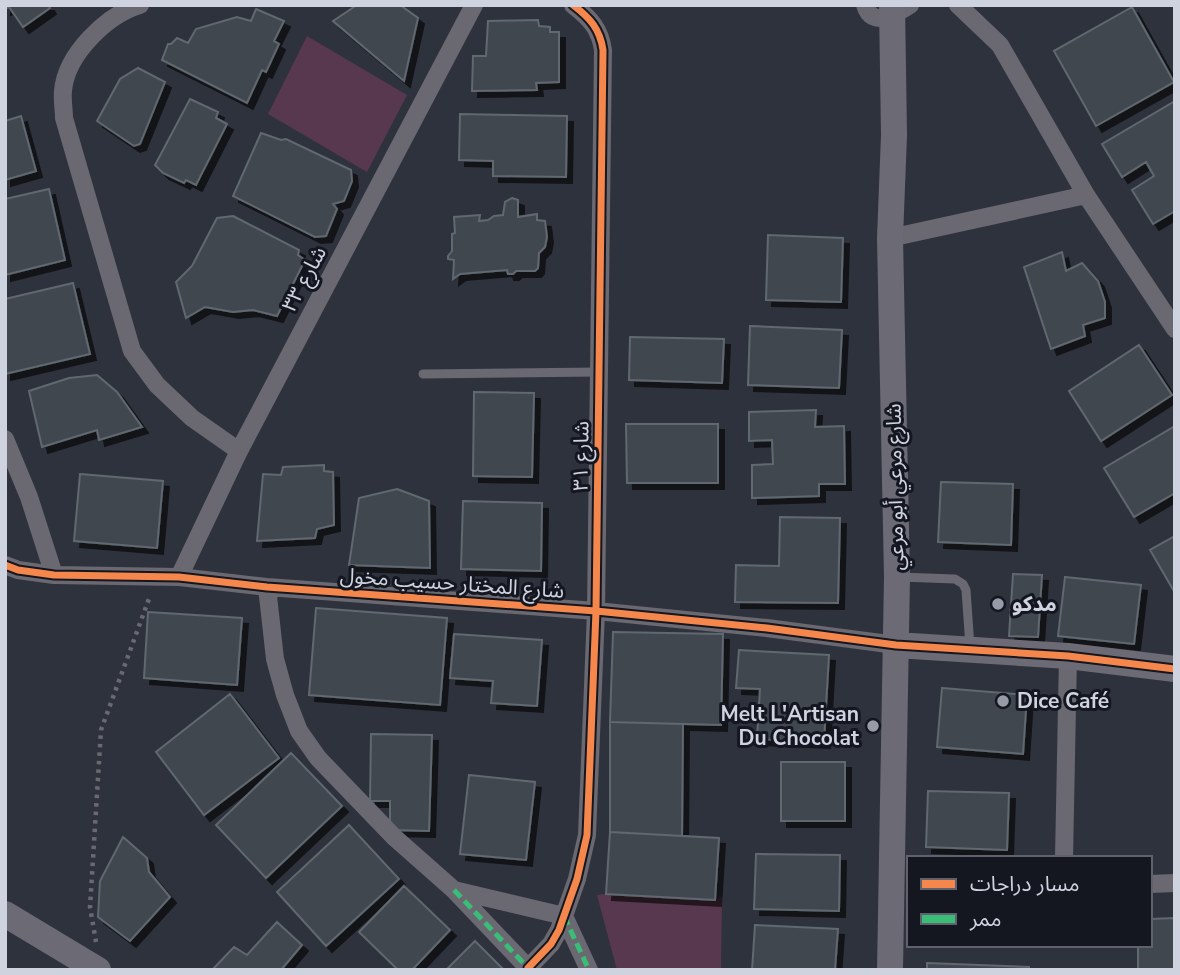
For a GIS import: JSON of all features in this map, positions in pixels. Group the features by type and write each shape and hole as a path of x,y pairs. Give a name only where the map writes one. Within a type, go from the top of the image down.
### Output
{"main road":[{"name":"شارع مرعي أبو مرعي","path":"890,970 897,577 891,238 898,9"},
{"path":"896,645 1068,656 1175,669"},
{"path":"5,915 85,961"}],"street":[{"path":"140,5 109,20 86,42 72,64 63,89 64,118 132,351 157,385 192,418 239,451"},
{"name":"شارع ٣٣","path":"179,577 239,451 474,5"},
{"name":"شارع ٣١","path":"529,969 551,944 564,916 577,879 587,835 596,611 603,50 595,25 573,5"},
{"path":"865,5 867,13 873,17 898,9"},
{"path":"958,5 1000,45 1086,195 1175,329"},
{"path":"891,238 1086,195"},
{"path":"5,439 29,497 54,575"},
{"name":"شارع المختار حسيب مخول","path":"5,565 18,570 54,575 179,577 267,587 596,611 767,628 896,645"},
{"path":"267,587 275,659 299,731 318,758 385,827 454,890 529,969"},
{"path":"1064,856 1068,656"},
{"path":"1152,884 1175,883"},
{"path":"454,890 564,916 589,970"}],"lane":[{"path":"423,374 599,372"},
{"path":"897,577 956,579 963,584 966,590 970,649"}],"path":[{"path":"85,961 101,730 158,576"}],"shaded area":[{"path":"307,36 407,95 367,172 268,114"},
{"path":"597,895 715,900 722,896 721,970 617,970"}],"building":[{"path":"5,5 48,5 50,8 23,27 9,7 5,9"},
{"path":"357,5 400,5 418,18 404,81 333,21"},
{"path":"1132,7 1174,82 1096,126 1054,51"},
{"path":"256,9 284,21 274,41 279,44 266,72 262,70 247,103 162,60 168,44 177,38 188,43 196,29 237,17 251,21"},
{"path":"538,20 539,26 550,27 550,32 559,32 559,82 536,83 537,90 472,91 473,56 486,56 488,21"},
{"path":"138,68 165,82 140,144 134,146 97,121 120,79"},
{"path":"190,99 218,112 216,118 227,124 196,185 186,180 184,183 163,173 155,165"},
{"path":"1175,101 1175,211 1153,224 1132,190 1154,176 1146,162 1122,177 1102,144"},
{"path":"460,114 567,116 566,177 493,176 493,161 459,160"},
{"path":"21,116 36,171 5,180 5,121"},
{"path":"261,133 281,140 286,139 351,170 352,181 344,201 333,204 337,209 326,236 315,237 233,196"},
{"path":"49,189 65,260 5,275 5,199"},
{"path":"512,198 518,200 518,217 537,214 537,220 545,221 547,237 545,247 539,253 538,268 535,271 516,271 513,274 508,274 507,270 460,274 453,279 454,260 448,259 448,256 452,251 452,234 455,233 454,217 480,215 479,221 488,220 503,215 505,202"},
{"path":"233,216 299,250 298,255 305,260 277,316 253,310 233,312 205,307 186,318 176,282 192,266 217,218"},
{"path":"768,235 843,238 841,302 766,300"},
{"path":"1062,252 1066,271 1082,263 1098,281 1105,302 1105,318 1083,325 1085,336 1051,349 1024,267"},
{"path":"73,283 90,354 5,374 5,299"},
{"path":"750,326 842,330 839,388 748,385"},
{"path":"630,337 724,339 722,383 629,380"},
{"path":"1139,345 1172,395 1101,441 1069,391"},
{"path":"97,375 117,392 142,427 99,440 97,430 42,447 29,391 69,378"},
{"path":"474,392 534,393 532,477 473,476"},
{"path":"816,410 815,427 844,426 845,484 819,484 819,496 752,498 752,465 773,464 772,440 749,441 749,412"},
{"path":"626,424 718,424 718,483 627,483"},
{"path":"1175,426 1175,493 1134,517 1104,468"},
{"path":"324,465 324,471 333,472 334,525 317,529 315,538 257,541 263,474 281,475 283,467"},
{"path":"80,474 163,481 157,548 74,541"},
{"path":"941,482 1013,484 1011,545 938,542"},
{"path":"397,489 429,501 430,568 349,565 359,498"},
{"path":"463,501 542,503 541,571 461,569"},
{"path":"780,517 840,518 838,603 735,602 736,565 779,566"},
{"path":"1175,536 1175,593 1150,550"},
{"path":"1013,574 1042,575 1038,637 1009,636"},
{"path":"1065,577 1141,585 1134,644 1058,636"},
{"path":"316,608 447,618 440,705 309,695"},
{"path":"148,612 242,618 237,685 144,678"},
{"path":"613,632 723,634 721,725 610,722"},
{"path":"454,634 542,640 537,706 491,703 493,681 450,678"},
{"path":"739,650 829,655 824,742 757,739 760,689 736,688"},
{"path":"942,688 1027,695 1023,754 937,747"},
{"path":"230,694 279,758 204,815 156,752"},
{"path":"610,722 683,724 682,836 610,832"},
{"path":"371,734 432,735 429,831 390,830 390,801 370,801"},
{"path":"291,753 342,806 266,878 216,825"},
{"path":"781,762 845,762 845,821 781,821"},
{"path":"469,775 535,782 526,860 460,854"},
{"path":"928,791 1009,793 1007,850 926,847"},
{"path":"349,825 399,879 326,946 277,892"},
{"path":"610,832 719,838 715,900 606,894"},
{"path":"123,837 147,858 149,872 170,897 130,941 98,917 100,881"},
{"path":"756,854 840,855 839,911 754,909"},
{"path":"404,886 450,930 412,970 398,970 359,932"},
{"path":"1175,918 1175,970 1138,970 1138,947 1152,947 1152,919"},
{"path":"277,922 302,945 281,970 212,970 234,947 247,955"},
{"path":"755,925 838,929 835,970 752,970"},
{"path":"475,941 504,970 446,970"},
{"path":"927,963 1029,967 1029,970 927,970"}],"marked path":[{"path":"454,890 530,970"},
{"path":"564,916 589,970"}],"cycle path":[{"path":"528,968 551,944 559,930 577,879 587,835 596,611 603,50 593,25 573,5"},
{"path":"5,565 18,570 54,575 179,577 267,587 596,611 767,628 896,645 1068,656 1175,669"}],"place":[{"name":"مدكو","path":"998,604"},
{"name":"Dice Café","path":"1003,701"},
{"name":"Melt L'Artisan Du Chocolat","path":"873,726"}]}
